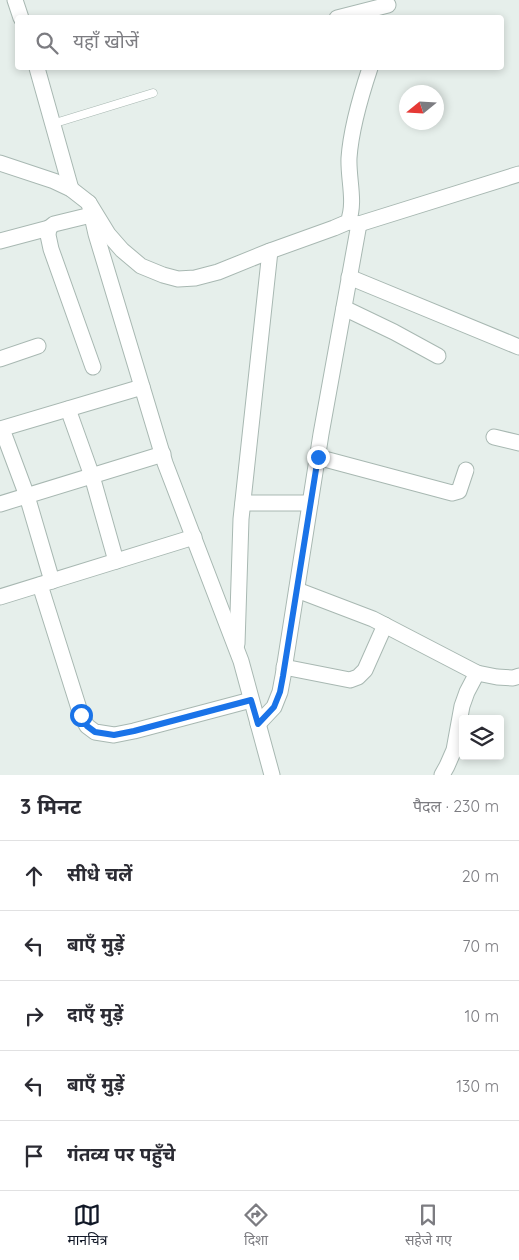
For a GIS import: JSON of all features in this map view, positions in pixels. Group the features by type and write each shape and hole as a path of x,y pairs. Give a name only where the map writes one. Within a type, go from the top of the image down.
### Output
{"street":[{"path":"15,0 20,15"},
{"path":"352,15 388,8"},
{"path":"38,70 71,189"},
{"path":"258,724 274,707 280,692 349,277 353,223 349,157 360,103 369,70"},
{"path":"0,163 54,181 71,189 90,209 122,250 141,266 163,275 178,278 194,278 218,272 334,228 519,174"},
{"path":"0,241 49,228 54,224 90,209"},
{"path":"90,209 162,454 237,651 272,775"},
{"path":"49,228 48,235 51,249 93,367"},
{"path":"237,651 241,519 270,251"},
{"path":"349,277 519,347"},
{"path":"344,308 438,356"},
{"path":"0,360 38,346"},
{"path":"142,387 1,429 27,496 46,583 81,715 87,726 95,732 114,735 128,733 251,700"},
{"path":"68,409 92,476 116,561"},
{"path":"494,438 519,443"},
{"path":"0,504 162,454"},
{"path":"318,457 452,493 458,491 466,470"},
{"path":"243,503 310,504"},
{"path":"0,597 194,537"},
{"path":"296,590 385,625 477,672 497,677 513,678 519,676"},
{"path":"284,667 350,680 358,677 364,670 385,625"},
{"path":"442,775 454,750 462,706 477,672"}],"lane":[{"path":"52,124 153,93"}],"route":[{"path":"81,715 87,726 95,732 114,735 251,700 258,724 274,707 280,692 283,676 318,457"}]}
